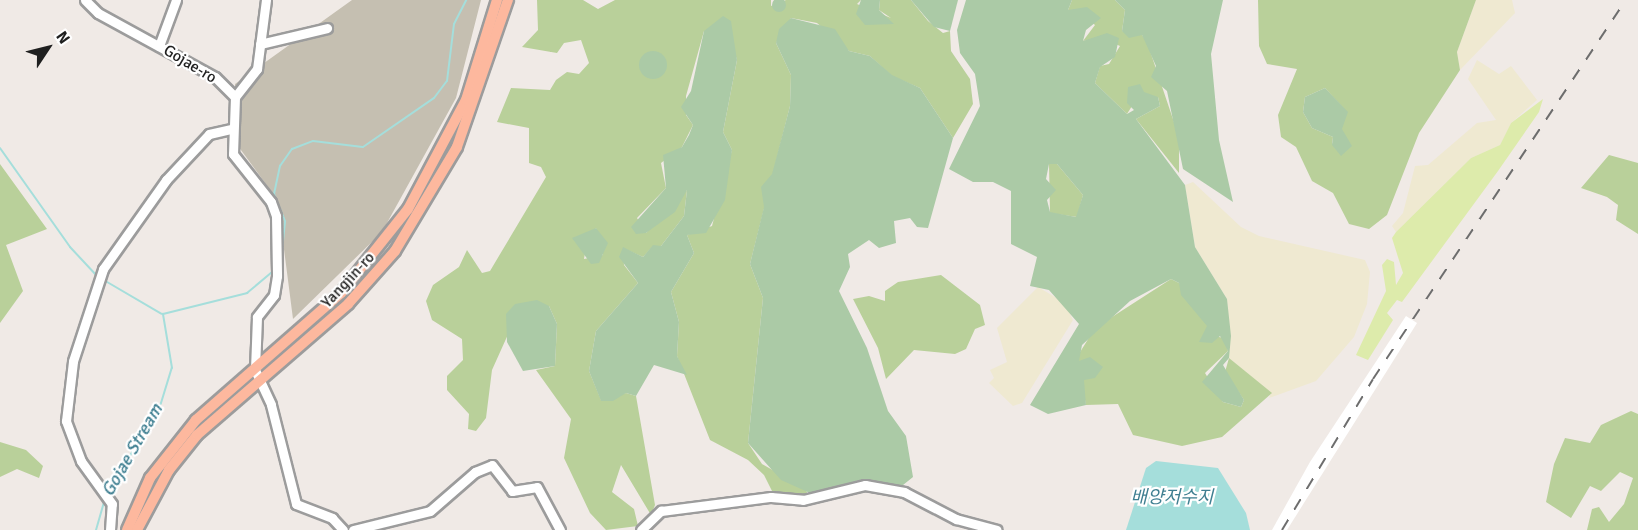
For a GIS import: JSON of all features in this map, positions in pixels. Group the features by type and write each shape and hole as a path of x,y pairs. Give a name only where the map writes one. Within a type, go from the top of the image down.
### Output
{"main road":[{"name":"Yangjin-ro","path":"137,530 169,470 197,435 341,292 408,209 466,100 497,0"},
{"name":"Yangjin-ro","path":"127,530 170,449 196,420 257,376 361,290 428,202 477,99 508,0"}],"street":[{"name":"Gojae-ro","path":"85,0 98,14 214,77 235,97"},
{"path":"159,46 176,0"},
{"path":"266,0 253,78 235,97 231,129 233,153 272,202 277,276 274,295 257,317 257,376 271,405 296,504 332,518 343,530"},
{"path":"260,44 327,28"},
{"path":"110,530 112,504 81,461 66,421 73,361 103,269 166,180 209,134 231,129"},
{"path":"353,530 429,511 474,472 492,465 512,491 537,487 560,530"},
{"path":"641,530 661,511 771,497 803,500 865,485 904,492 956,519 996,530"}],"shaded area":[{"path":"352,0 481,0 456,98 382,232 293,319 281,226 268,187 238,146 235,84"},
{"path":"1476,0 1512,0 1515,13 1460,70 1457,52"},
{"path":"1477,60 1499,74 1511,66 1537,100 1511,123 1500,145 1471,158 1396,232 1392,226 1403,213 1415,166 1428,165 1477,123 1496,120 1468,79"},
{"path":"1193,182 1241,227 1259,236 1365,260 1370,272 1367,304 1354,337 1316,381 1269,398 1271,393 1229,358 1227,299 1195,247 1185,185"},
{"path":"1038,287 1065,303 1073,320 1022,403 1013,406 989,383 994,378 990,370 1007,362 997,328"}],"green space":[{"path":"779,-2 784,0 786,5 784,10 779,12 774,10 772,5 774,0"},
{"path":"537,0 583,0 598,9 615,0 771,0 771,6 786,0 861,0 857,4 891,18 879,10 880,0 911,0 928,21 943,33 950,31 951,51 970,79 973,104 953,138 920,88 892,76 870,56 849,51 817,23 791,18 776,43 791,75 790,106 750,264 763,298 748,443 762,464 806,489 808,497 773,493 764,475 748,460 710,440 677,356 679,322 671,292 694,253 687,235 712,226 732,150 723,132 737,60 734,50 704,31 686,96 686,115 693,125 682,147 661,163 666,188 637,218 646,233 687,190 684,216 661,246 653,246 643,257 623,248 624,265 638,283 596,331 589,371 601,400 626,393 636,396 655,505 651,515 621,465 612,492 634,509 638,526 606,530 590,513 564,458 571,419 536,370 555,366 557,324 549,306 510,330 492,370 486,418 476,431 468,429 469,414 447,390 447,376 463,360 462,339 432,320 426,301 433,285 459,267 467,250 482,273 490,271 546,177 541,167 529,163 529,128 497,122 511,88 550,90 556,80 567,72 579,74 589,63 581,40 564,43 557,53 522,47 538,30","holes":["596,228 603,255 584,259 588,235"]},
{"path":"861,0 880,0 879,10 894,24 865,25 856,14"},
{"path":"911,0 958,0 950,31 934,27"},
{"path":"966,0 1072,0 1068,10 1087,7 1101,18 1086,30 1083,41 1107,33 1119,38 1115,57 1100,67 1095,83 1127,114 1134,110 1127,103 1128,87 1140,84 1144,92 1158,97 1160,106 1136,119 1185,185 1195,247 1227,299 1231,336 1229,358 1223,365 1244,400 1241,407 1223,402 1202,382 1228,351 1220,336 1212,343 1199,342 1207,326 1181,295 1179,283 1171,279 1130,301 1082,345 1079,361 1090,357 1103,367 1095,378 1084,380 1086,405 1048,414 1030,405 1079,324 1049,290 1030,286 1037,257 1011,244 1011,191 993,182 973,182 949,169 980,106 975,74 960,53 957,30","holes":["1049,164 1057,164 1083,195 1076,217 1050,212 1047,200 1056,190 1046,179"]},
{"path":"1072,0 1115,0 1125,10 1122,31 1142,35 1147,42 1179,137 1179,173 1136,119 1160,106 1158,97 1132,106 1127,114 1095,83 1100,66 1109,64 1120,46 1101,38 1083,41 1095,25 1079,11 1068,10"},
{"path":"1115,0 1223,0 1211,54 1219,140 1233,202 1183,169 1167,91 1151,77 1156,66 1142,35 1129,38 1122,31 1125,10"},
{"path":"1258,0 1476,0 1457,52 1460,70 1419,133 1387,215 1369,229 1349,224 1333,193 1312,181 1296,147 1281,137 1278,115 1297,69 1267,64 1259,46","holes":["1325,88 1347,112 1332,145 1333,137 1312,128 1303,112 1305,97"]},
{"path":"723,16 731,21 737,60 723,132 732,150 725,200 706,233 687,235 694,253 671,292 679,322 677,356 687,375 654,365 636,396 626,393 613,401 601,401 589,371 596,331 638,283 619,257 623,247 643,257 653,245 661,246 684,216 687,190 675,212 646,233 636,234 631,227 666,188 663,155 682,147 693,125 681,107 691,91 704,31"},
{"path":"791,18 835,29 849,51 870,56 892,75 920,88 953,138 928,228 917,227 910,218 894,221 896,243 879,248 869,240 848,254 850,267 839,291 867,348 888,411 906,436 913,477 898,489 860,480 810,493 781,480 748,443 763,298 750,264 764,207 761,187 772,174 790,106 791,75 776,43 779,29"},
{"path":"653,51 663,55 667,65 663,75 653,79 643,75 639,65 643,55"},
{"path":"1325,88 1348,112 1342,129 1352,146 1341,156 1332,145 1333,137 1312,128 1303,112 1305,97"},
{"path":"1543,99 1539,112 1498,171 1402,302 1397,300 1387,313 1393,320 1368,360 1356,355 1386,291 1382,265 1387,259 1394,262 1396,285 1403,273 1392,238 1396,232 1471,158 1500,145 1511,123"},
{"path":"1609,155 1638,163 1638,234 1616,220 1618,205 1607,197 1581,188"},
{"path":"0,164 47,229 6,245 23,291 0,323"},
{"path":"1049,164 1057,164 1083,195 1077,217 1050,213"},
{"path":"596,228 608,243 599,263 591,264 572,238"},
{"path":"941,275 980,305 985,325 975,329 966,349 955,354 914,350 886,379 878,348 853,299 869,296 885,301 885,291 898,282"},
{"path":"1171,279 1179,283 1208,326 1204,334 1224,338 1228,351 1205,373 1223,402 1241,407 1244,400 1225,372 1229,358 1272,393 1222,437 1182,446 1133,435 1118,404 1086,405 1077,357 1095,328"},
{"path":"537,300 549,306 557,324 555,366 523,371 507,342 506,314 515,304"},
{"path":"1631,411 1638,414 1638,530 1587,530 1592,509 1599,507 1609,522 1624,504 1633,478 1620,472 1601,491 1590,486 1571,518 1546,502 1554,464 1565,438 1590,443 1601,425"},
{"path":"0,442 26,450 43,466 39,478 17,469 0,477"}],"water":[{"name":"배양저수지","path":"1156,461 1218,468 1246,513 1250,530 1126,530 1146,468"}],"pier":[{"path":"1406,316 1417,323 1287,530 1272,530 1310,462"}],"waterway":[{"name":"Gojae Stream","path":"281,260 285,221 274,194 280,166 292,149 313,141 363,147 434,98 447,81 454,24 466,0"},
{"path":"0,148 70,247 97,276"},
{"name":"Gojae Stream","path":"108,493 161,403 172,368 163,314 247,293 274,270"},
{"path":"102,279 162,314"},
{"name":"Gojae Stream","path":"96,530 105,498"}],"railway":[{"path":"1282,530 1373,379 1626,0"}]}
